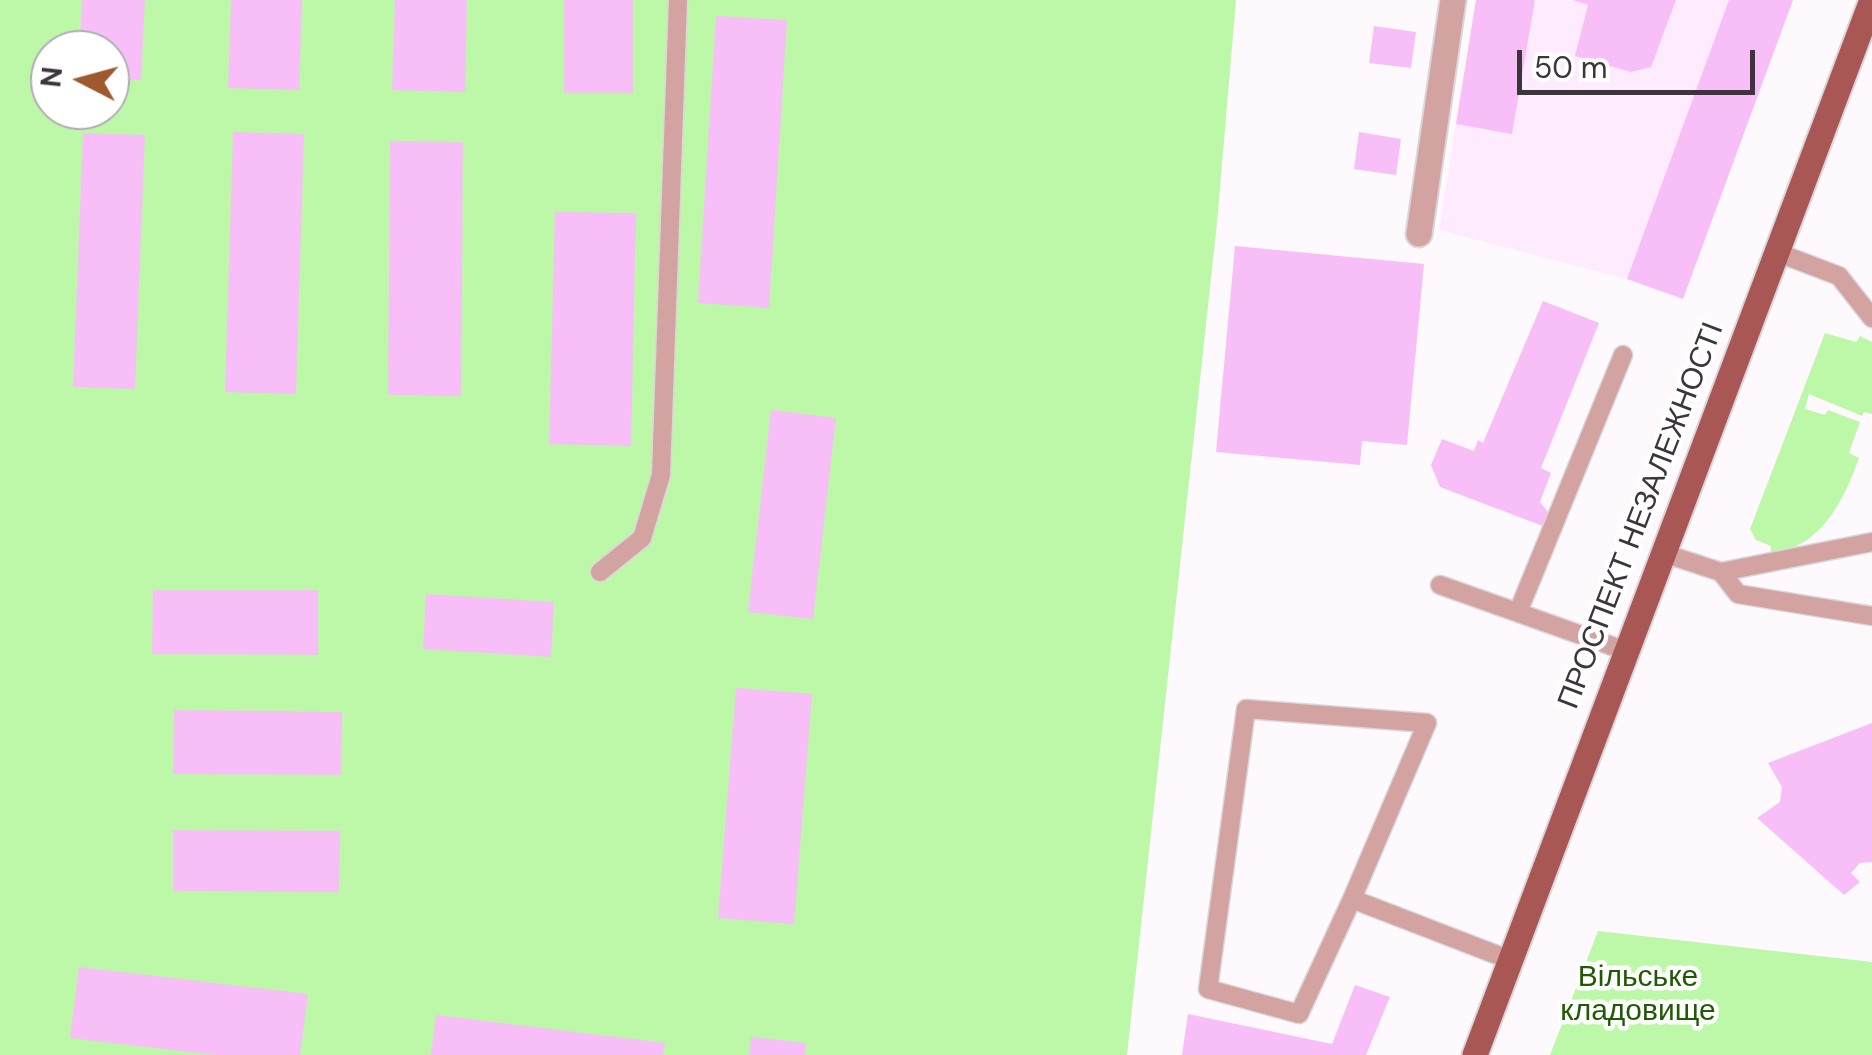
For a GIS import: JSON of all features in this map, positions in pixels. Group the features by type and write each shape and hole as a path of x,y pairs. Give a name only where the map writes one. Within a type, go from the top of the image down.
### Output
{"main road":[{"name":"ПРОСПЕКТ НЕЗАЛЕЖНОСТІ","path":"1475,1055 1872,0"}],"street":[{"path":"1418,234 1453,0"}],"lane":[{"path":"600,572 642,538 661,475 678,0"},
{"path":"1776,252 1839,276 1872,318"},
{"path":"1518,612 1624,355"},
{"path":"1663,553 1720,572 1872,542"},
{"path":"1720,572 1738,594 1872,616"},
{"path":"1440,585 1626,651"},
{"path":"1246,708 1427,724 1352,899 1299,1014 1208,989 1246,708"},
{"path":"1352,899 1510,960"}],"shaded area":[{"path":"1476,0 1793,0 1683,299 1627,279 1439,230"}],"green space":[{"path":"0,0 1236,0 1217,223 1127,1055 0,1055"},
{"path":"1825,333 1856,342 1860,336 1872,342 1872,414 1864,412 1862,416 1809,394 1805,409 1825,415 1828,410 1860,422 1849,453 1859,458 1838,505 1817,532 1789,549 1771,553 1771,546 1756,540 1750,529"},
{"name":"Вільське кладовище","path":"1598,931 1872,962 1872,1055 1550,1055"}],"building":[{"path":"82,0 145,0 141,80 130,79 130,30 81,30"},
{"path":"231,0 302,0 299,90 228,88"},
{"path":"395,0 467,0 465,92 392,90"},
{"path":"564,0 633,0 633,93 564,93"},
{"path":"1476,0 1535,0 1512,134 1456,124"},
{"path":"1573,0 1676,0 1651,67 1631,72 1575,56 1588,5"},
{"path":"1729,0 1793,0 1683,299 1627,279"},
{"path":"716,16 787,20 769,308 698,303"},
{"path":"1374,26 1416,32 1411,68 1369,63"},
{"path":"233,132 304,134 296,394 225,392"},
{"path":"1359,132 1401,139 1396,175 1354,169"},
{"path":"83,133 145,135 135,389 73,387"},
{"path":"390,141 463,142 461,396 388,395"},
{"path":"555,212 636,213 631,446 549,444"},
{"path":"1235,246 1424,264 1407,445 1362,441 1360,465 1216,452"},
{"path":"1543,301 1599,323 1541,468 1551,473 1540,502 1552,517 1548,528 1440,487 1431,465 1442,439 1474,451 1478,440 1483,443"},
{"path":"771,410 836,418 813,619 748,612"},
{"path":"153,590 318,590 318,655 152,654"},
{"path":"426,594 554,602 551,657 423,649"},
{"path":"736,688 812,694 794,924 718,918"},
{"path":"174,710 342,712 341,775 173,774"},
{"path":"1872,723 1872,862 1860,863 1851,873 1860,882 1844,895 1757,818 1780,802 1782,787 1768,763"},
{"path":"173,830 340,831 339,892 173,891"},
{"path":"79,967 308,994 300,1055 215,1055 70,1038"},
{"path":"1355,985 1390,997 1366,1055 1182,1055 1188,1014 1332,1044"},
{"path":"436,1015 665,1043 663,1055 431,1055"},
{"path":"751,1037 806,1043 805,1055 749,1055"}]}
